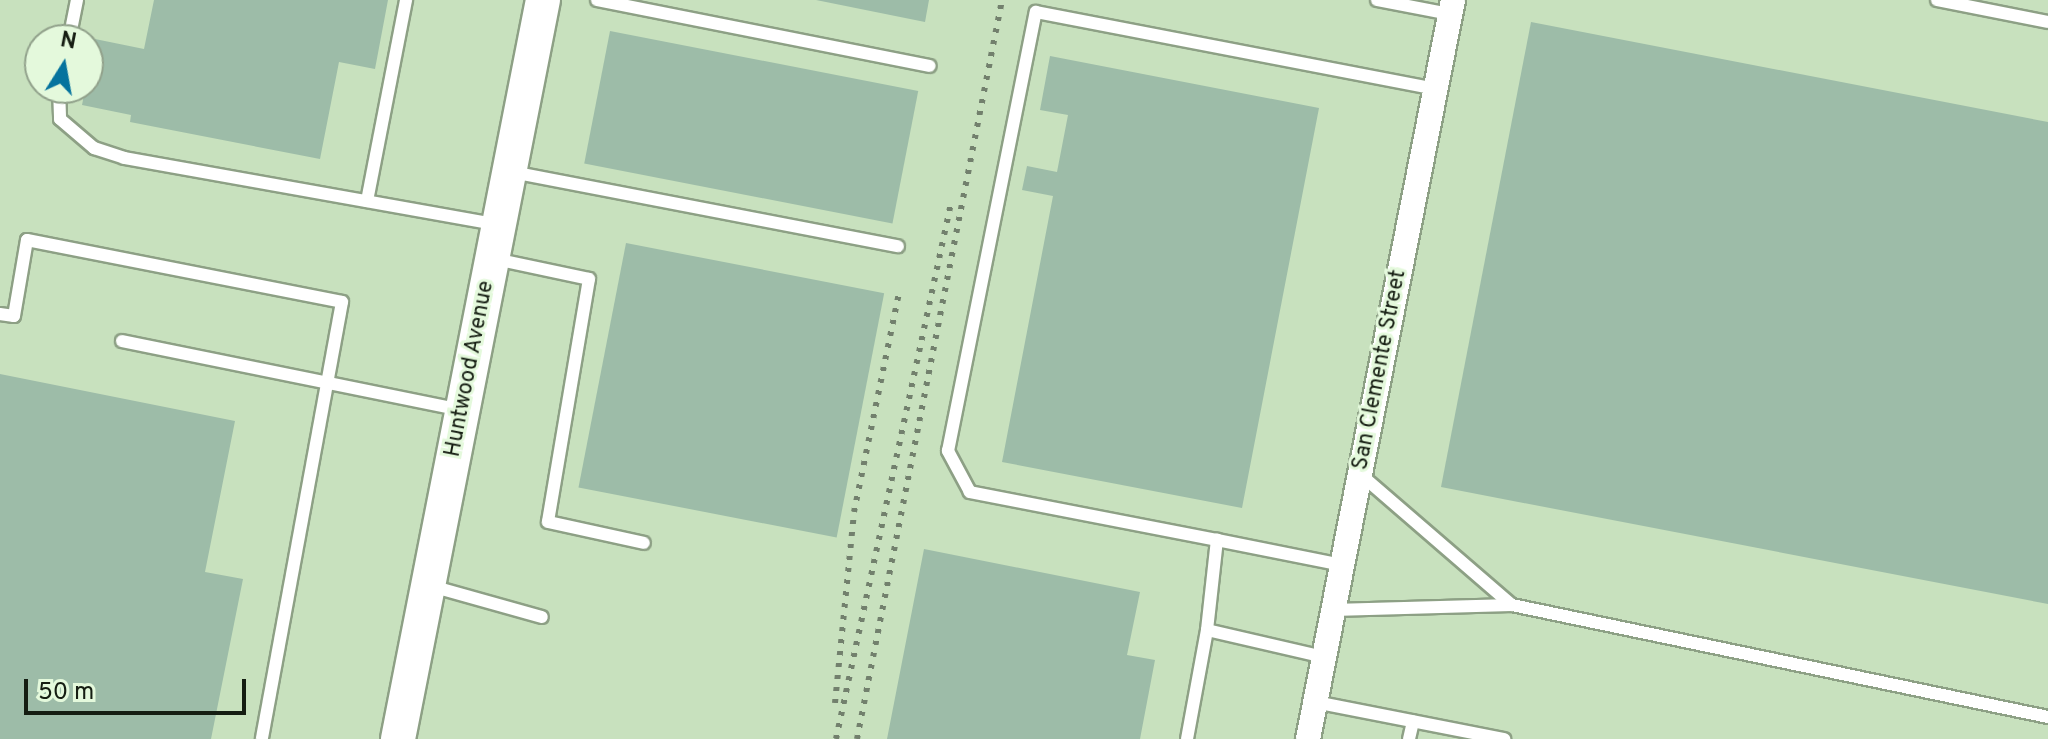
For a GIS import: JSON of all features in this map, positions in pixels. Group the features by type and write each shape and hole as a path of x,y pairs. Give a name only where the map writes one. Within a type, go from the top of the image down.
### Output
{"street":[{"name":"Huntwood Avenue","path":"398,739 543,0"},
{"name":"San Clemente Street","path":"1308,739 1451,7"}],"lane":[{"path":"72,24 77,0"},
{"path":"367,201 406,0"},
{"path":"597,0 930,66"},
{"path":"1377,0 1451,7"},
{"path":"1937,0 2048,22"},
{"path":"1342,565 970,492 948,451 1036,12 1435,89"},
{"path":"60,104 60,119 94,148 499,224"},
{"path":"509,172 898,246"},
{"path":"0,314 14,316 27,240 342,302 262,739"},
{"path":"492,258 589,279 548,522 644,543"},
{"path":"122,341 462,411"},
{"path":"1360,474 1512,605"},
{"path":"1187,739 1207,630 1217,540"},
{"path":"428,585 542,617"},
{"path":"1333,610 1512,605 2048,717"},
{"path":"1207,630 1324,657"},
{"path":"1315,702 1504,739"},
{"path":"1409,739 1413,721"}],"shaded area":[{"path":"0,0 2048,0 2048,739 0,739"}],"building":[{"path":"154,0 388,0 375,69 339,62 320,159 130,122 131,115 82,105 104,104 104,41 144,49"},
{"path":"816,0 929,0 925,22"},
{"path":"1531,22 2048,122 2048,604 1441,487"},
{"path":"610,31 918,91 892,223 584,164"},
{"path":"1050,56 1319,108 1242,508 1002,462 1053,196 1022,190 1027,166 1057,172 1068,115 1040,110"},
{"path":"626,243 884,293 837,538 578,487"},
{"path":"0,374 235,421 205,572 243,579 211,739 0,739"},
{"path":"924,549 1140,592 1127,655 1155,660 1140,739 887,739"}],"railway":[{"path":"857,739 1002,0"},
{"path":"836,739 951,203"},
{"path":"835,703 854,512 899,292"}]}
